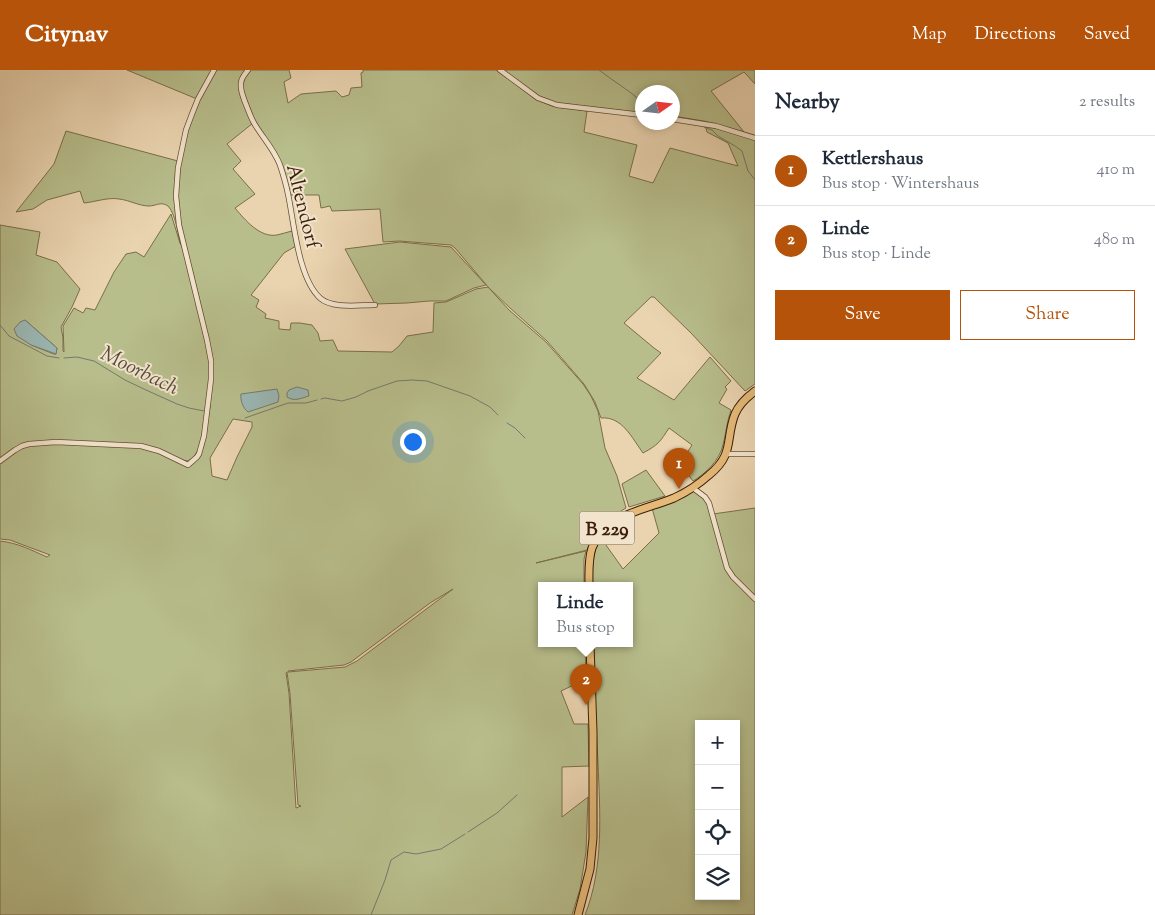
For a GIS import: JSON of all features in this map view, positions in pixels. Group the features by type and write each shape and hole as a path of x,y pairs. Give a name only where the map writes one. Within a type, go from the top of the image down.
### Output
{"main road":[{"name":"B 229","path":"589,582 590,555 594,544 601,534 614,522 629,513 672,498 693,488 715,471 726,454 735,414 743,401 755,391"},
{"path":"578,915 590,869 593,838 593,732 590,647"}],"street":[{"path":"0,461 22,446 56,442 141,446 159,451 188,465 199,454 204,436 212,361 179,225 176,196 178,168 186,130 198,99 214,70"},
{"name":"Altendorf","path":"248,70 241,81 242,92 254,122 279,162 288,195 298,248 312,289 327,303 375,305"},
{"path":"500,70 545,102 635,115"},
{"path":"680,120 710,124 755,138"},
{"path":"726,454 755,454"},
{"path":"693,488 705,497 709,503 726,568 755,599"}],"green space":[{"path":"127,70 213,70 197,99"},
{"path":"215,70 247,70 240,83 253,123 227,144 241,161 233,169 255,194 235,208 253,227 265,234 277,235 292,231 296,246 284,253 251,295 259,300 256,307 266,314 265,318 279,321 279,329 290,330 291,323 312,325 318,333 320,341 333,340 338,351 392,352 407,336 433,332 434,303 446,302 476,289 488,287 509,310 546,342 583,384 591,396 598,411 605,448 617,476 626,508 603,525 594,536 587,550 536,563 586,551 584,582 538,582 538,647 585,647 586,682 582,681 561,691 574,724 588,724 589,766 562,767 562,817 588,797 586,852 580,889 572,915 0,915 0,541 19,545 47,557 50,555 10,540 0,539 0,463 11,454 27,446 56,443 141,447 158,452 188,466 200,456 204,444 210,407 213,361 180,224 177,196 179,168 192,115","holes":["233,419 252,422 252,427 227,480 212,476 210,458","453,589 357,661 345,667 288,672 344,665 351,662 430,603","287,672 290,694 298,805 301,806 296,808"]},
{"path":"251,70 289,70 291,78 284,82 288,103 301,94 336,91 342,97 349,95 351,88 362,87 361,73 363,70 496,70 537,100 552,106 587,111 584,132 637,145 629,176 653,183 670,148 738,166 728,143 707,132 705,125 755,140 755,384 745,391 691,333 654,297 651,297 624,323 661,353 637,378 674,400 710,357 731,381 725,387 727,389 719,403 731,410 723,445 711,466 693,481 680,464 692,445 669,428 658,443 643,453 621,424 608,418 601,418 595,402 584,384 547,341 489,288 451,245 399,241 383,242 380,209 332,211 330,206 321,208 319,195 289,195 285,178 255,121 242,88 245,78"},
{"path":"504,70 755,70 755,84 744,72 711,91 744,132 704,121 680,117 680,85 635,85 635,112 557,103 539,96"},
{"path":"66,131 178,161 176,195 183,246 180,243 173,213 168,206 163,204 145,206 115,199 84,203 80,191 47,200 33,209 16,212 54,164"},
{"path":"171,214 199,308 210,370 209,390 201,440 196,454 188,461 154,448 56,441 14,448 0,459 0,225 40,232 36,255 57,262 80,289 61,327 64,352 63,326 74,308 83,313 86,308 95,310 114,272 126,254 136,252 144,257","holes":["25,320 57,348 56,354 54,354 31,345"]},
{"path":"400,242 451,247 486,285 474,288 446,301 375,304 345,249"},
{"path":"646,470 665,496 629,507 622,484"},
{"path":"694,489 705,497 726,569 755,600 755,915 585,915 591,897 598,859 600,820 592,647 633,647 633,582 591,582 593,561 601,538 623,569 659,533 652,508"},
{"path":"755,508 755,594 751,594 730,571 713,514"}],"water":[{"path":"25,320 57,348 56,354 31,345 17,336 14,329 20,322"},
{"path":"297,387 308,390 309,396 301,399 287,397 289,390"},
{"path":"277,389 278,402 248,412 243,406 241,394"}],"waterway":[{"path":"599,70 635,96"},
{"path":"704,127 712,130 742,151 748,171 755,180"},
{"name":"Moorbach","path":"0,325 9,336 47,356 59,358"},
{"name":"Moorbach","path":"64,358 77,357 94,361 146,390 177,404 204,411"},
{"name":"Moorbach","path":"321,399 342,401 397,381 427,381 470,396 490,407 498,415"},
{"name":"Moorbach","path":"245,418 288,403 306,403 317,400"},
{"name":"Moorbach","path":"507,423 525,438"},
{"path":"468,832 497,813 517,795"},
{"path":"371,915 391,860 404,852 416,854 441,849 465,834"}],"place":[{"name":"Kettlershaus","path":"679,489"},
{"name":"Linde","path":"586,705"}]}
